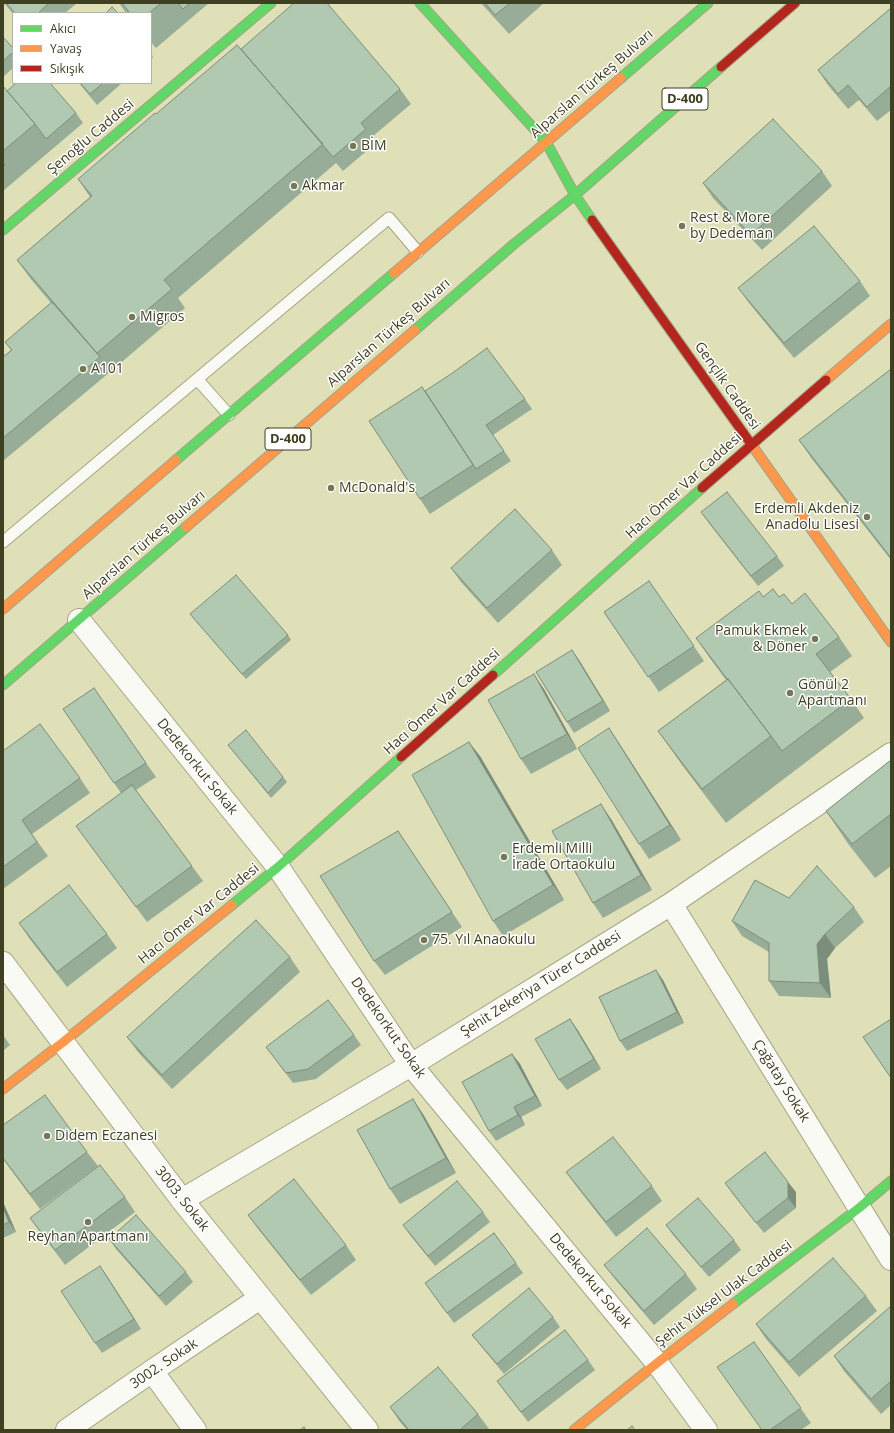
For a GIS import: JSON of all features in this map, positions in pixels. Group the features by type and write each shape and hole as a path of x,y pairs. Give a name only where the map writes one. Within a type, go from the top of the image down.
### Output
{"main road":[{"name":"Şenoğlu Caddesi","path":"3,230 271,3"},
{"name":"Gençlik Caddesi","path":"420,3 546,142 575,195 891,642"},
{"name":"Alparslan Türkeş Bulvarı","path":"3,609 708,3"},
{"name":"Alparslan Türkeş Bulvarı","path":"3,685 508,250 575,195 794,3"},
{"name":"Hacı Ömer Var Caddesi","path":"3,1089 62,1043 278,867 751,444 891,324"},
{"name":"Şehit Yüksel Ulak Caddesi","path":"574,1430 657,1363 860,1210 891,1182"}],"street":[{"name":"Dedekorkut Sokak","path":"79,620 278,867 411,1065 657,1363 706,1430"},
{"name":"Şehit Zekeriya Türer Caddesi","path":"182,1200 411,1065 671,904 891,754"},
{"name":"Çağatay Sokak","path":"671,904 891,1259"},
{"name":"3003. Sokak","path":"3,963 182,1200 367,1430"},
{"name":"3002. Sokak","path":"68,1430 260,1298"},
{"path":"152,1371 195,1430"}],"lane":[{"path":"3,542 389,218 418,252"},
{"path":"197,379 229,415"}],"building":[{"path":"6,3 49,3 39,12 14,12"},
{"path":"122,3 161,3 150,12 129,12"},
{"path":"178,3 190,3 183,9"},
{"path":"294,3 327,3 400,89 361,123 366,129 333,157 241,49"},
{"path":"485,3 510,3 495,15"},
{"path":"112,7 117,12 107,12"},
{"path":"891,8 891,86 867,107 848,85 838,94 818,70"},
{"path":"3,37 12,47 12,53 3,61"},
{"path":"237,45 323,144 164,280 172,289 97,353 17,260 92,196 78,179"},
{"path":"15,84 51,84 76,113 46,139 7,91"},
{"path":"81,84 102,84 90,94"},
{"path":"3,86 35,124 3,151"},
{"path":"773,119 822,171 751,235 703,183"},
{"path":"814,226 860,281 784,343 738,288"},
{"path":"52,302 100,357 3,438 3,357 12,350 5,342"},
{"path":"487,348 525,399 486,425 504,451 476,469 425,391"},
{"name":"Erdemli Akdeniz Anadolu Lisesi","path":"891,369 891,558 799,440"},
{"path":"422,387 473,465 420,499 369,421"},
{"path":"727,492 777,556 751,576 701,512"},
{"path":"515,509 552,550 487,608 451,568"},
{"path":"236,575 288,635 242,674 190,614"},
{"path":"649,581 694,646 648,677 604,612"},
{"name":"Gönül 2 Apartmanı","path":"773,589 779,597 784,594 792,604 805,593 839,637 816,654 851,699 782,751 696,638 759,591 763,597"},
{"path":"572,650 603,701 567,722 536,672"},
{"path":"534,674 567,734 521,759 488,700"},
{"path":"728,679 771,736 702,789 658,731"},
{"path":"94,688 146,763 114,783 63,709"},
{"path":"40,724 80,778 22,820 37,842 3,867 3,751"},
{"path":"609,728 670,825 639,844 578,748"},
{"path":"246,730 283,777 268,793 228,745"},
{"path":"469,742 553,885 493,921 412,775"},
{"path":"891,760 891,814 852,844 826,811"},
{"path":"132,785 192,866 136,907 76,826"},
{"path":"601,804 641,875 593,903 552,831"},
{"path":"398,831 452,912 374,961 320,876"},
{"path":"817,866 854,907 825,934 817,944 820,983 769,981 769,943 732,921 755,880 789,898"},
{"path":"69,885 107,934 57,972 19,923"},
{"path":"256,920 290,957 162,1075 127,1037"},
{"path":"656,970 677,1012 620,1041 599,997"},
{"path":"328,1000 354,1035 308,1069 286,1073 266,1047"},
{"path":"570,1019 594,1059 559,1080 535,1039"},
{"path":"891,1019 891,1078 863,1037"},
{"path":"512,1054 535,1096 514,1107 518,1115 489,1131 462,1082"},
{"path":"45,1095 87,1152 30,1194 3,1158 3,1125"},
{"path":"413,1099 446,1158 390,1189 357,1130"},
{"path":"613,1137 652,1186 606,1222 566,1172"},
{"path":"765,1152 788,1182 788,1198 756,1223 725,1183"},
{"path":"100,1165 125,1197 55,1250 30,1218"},
{"path":"294,1179 346,1245 300,1280 248,1215"},
{"path":"457,1181 483,1212 428,1256 403,1225"},
{"path":"698,1198 734,1240 701,1267 666,1225"},
{"path":"3,1208 9,1222 3,1225"},
{"path":"136,1215 186,1272 159,1296 109,1239"},
{"path":"647,1228 686,1274 644,1311 604,1265"},
{"path":"494,1233 516,1263 447,1313 425,1283"},
{"path":"833,1258 866,1296 789,1362 756,1324"},
{"path":"100,1266 134,1319 95,1343 61,1291"},
{"path":"529,1288 553,1317 497,1364 472,1335"},
{"path":"891,1306 891,1381 871,1399 834,1356"},
{"path":"565,1330 588,1360 521,1412 497,1381"},
{"path":"754,1342 801,1408 770,1430 762,1430 717,1367"},
{"path":"438,1367 478,1414 460,1430 409,1430 390,1407"},
{"path":"632,1426 635,1430 627,1430"}],"traffic: fast":[{"path":"3,230 271,3"},
{"path":"420,3 546,142 575,195 592,220"},
{"path":"621,78 708,3"},
{"path":"415,330 514,244 575,195 721,67"},
{"path":"176,460 394,273"},
{"path":"493,675 702,488"},
{"path":"3,685 186,527"},
{"path":"232,905 278,867 401,757"},
{"path":"733,1304 859,1208 891,1181"}],"traffic: slow":[{"path":"394,273 621,78"},
{"path":"826,380 891,324"},
{"path":"186,527 415,330"},
{"path":"749,441 891,642"},
{"path":"3,609 176,460"},
{"path":"3,1089 232,905"},
{"path":"574,1430 733,1304"}],"traffic: jam":[{"path":"721,67 795,3"},
{"path":"592,220 749,441"},
{"path":"702,488 826,380"},
{"path":"401,757 493,675"}],"place":[{"name":"BİM","path":"353,146"},
{"name":"Akmar","path":"294,186"},
{"name":"Rest & More by Dedeman","path":"682,226"},
{"name":"Migros","path":"132,317"},
{"name":"A101","path":"83,369"},
{"name":"McDonald's","path":"331,488"},
{"name":"Erdemli Akdeniz Anadolu Lisesi","path":"867,517"},
{"name":"Pamuk Ekmek & Döner","path":"815,639"},
{"name":"Gönül 2 Apartmanı","path":"790,693"},
{"name":"Erdemli Milli İrade Ortaokulu","path":"504,857"},
{"name":"75. Yıl Anaokulu","path":"424,940"},
{"name":"Didem Eczanesi","path":"47,1136"},
{"name":"Reyhan Apartmanı","path":"88,1222"}]}
